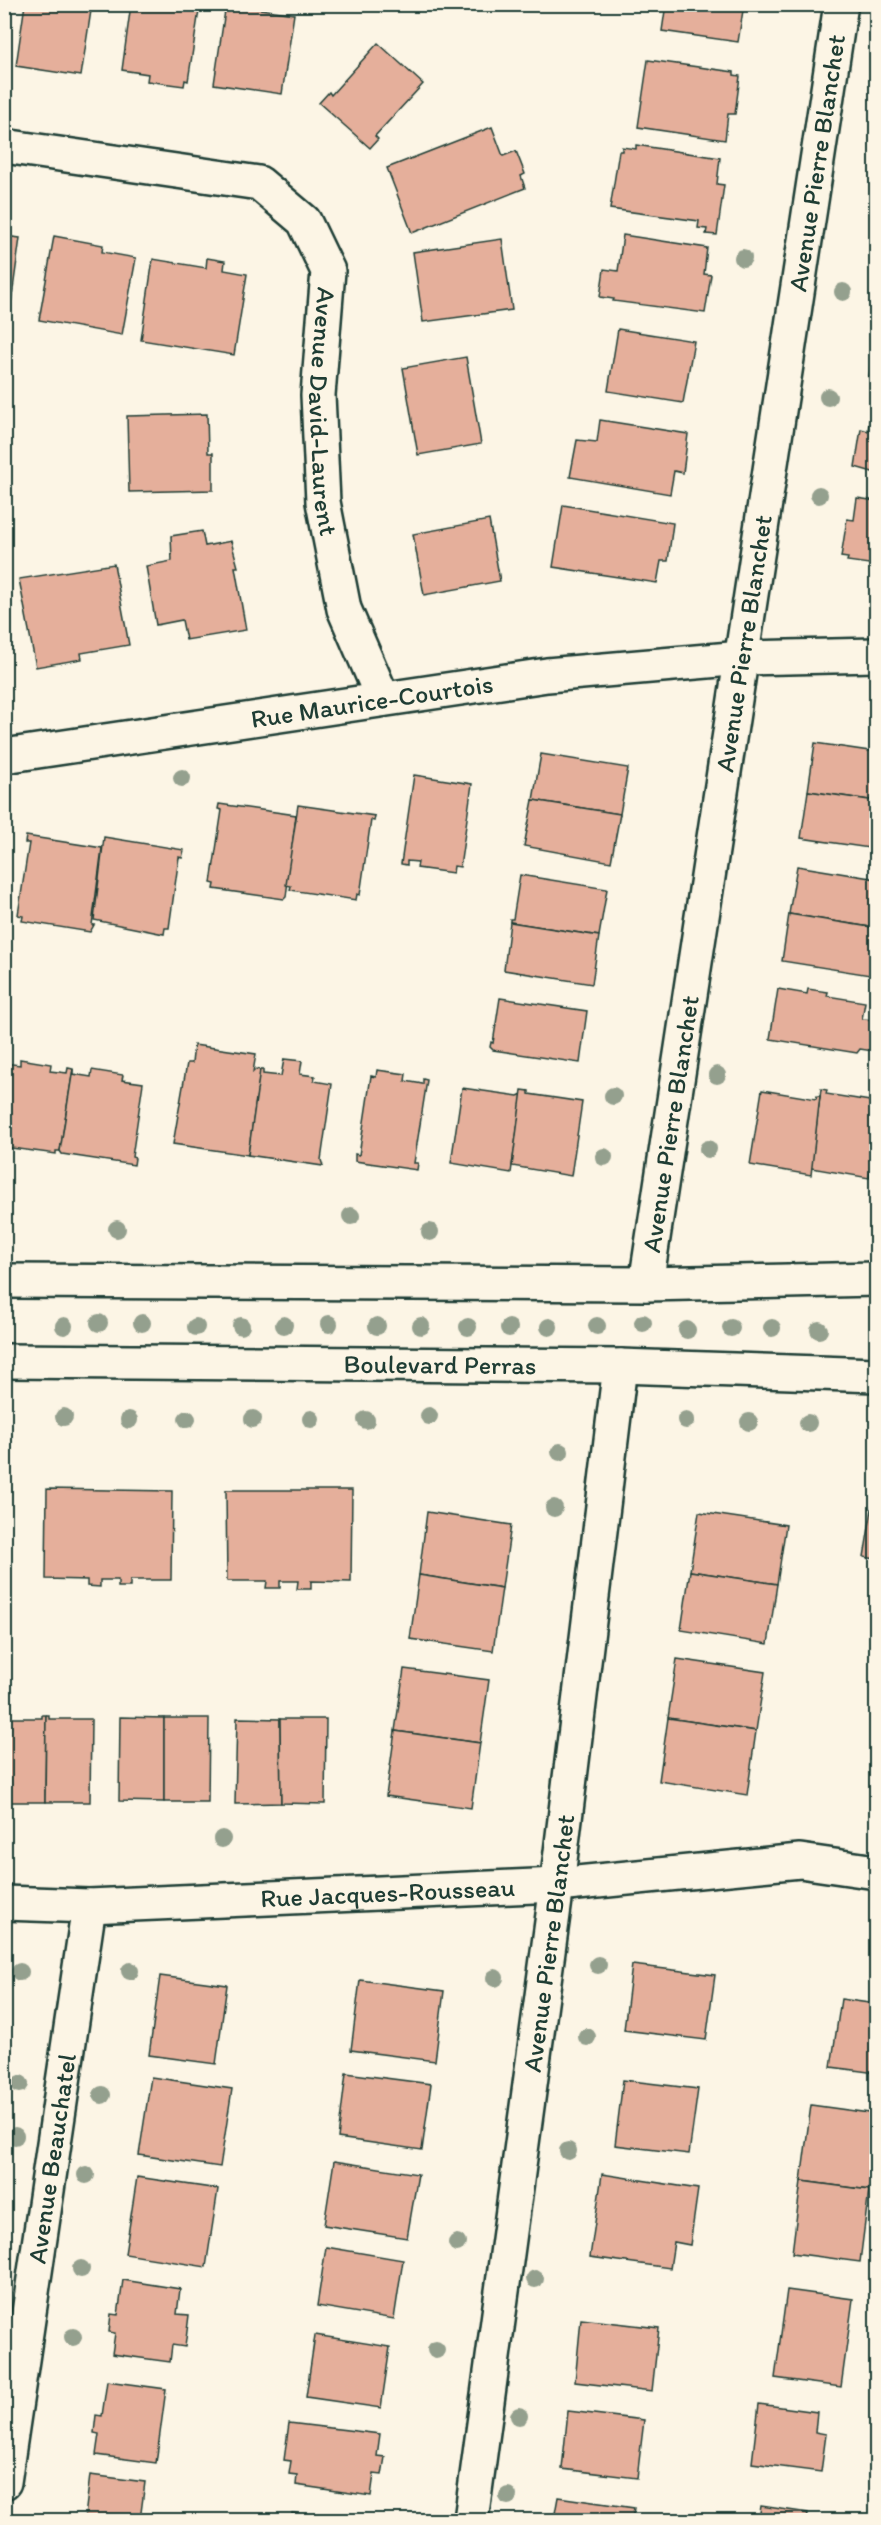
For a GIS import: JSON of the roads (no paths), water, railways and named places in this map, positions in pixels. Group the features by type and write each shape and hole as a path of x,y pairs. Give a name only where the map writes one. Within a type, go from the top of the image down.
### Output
{"street":[{"name":"Avenue Pierre Blanchet","path":"646,1284 841,4"},
{"name":"Avenue David-Laurent","path":"4,146 259,183 304,221 328,271 318,395 323,502 344,609 383,699"},
{"name":"Rue Maurice-Courtois","path":"4,756 547,675 742,658 876,655"},
{"path":"4,1281 646,1284 876,1279"},
{"name":"Boulevard Perras","path":"4,1361 620,1366 876,1375"},
{"name":"Avenue Pierre Blanchet","path":"471,2520 557,1885 620,1366"},
{"name":"Rue Jacques-Rousseau","path":"4,1903 89,1906 557,1885 800,1861 876,1872"},
{"name":"Avenue Beauchatel","path":"4,2482 89,1906"}]}
